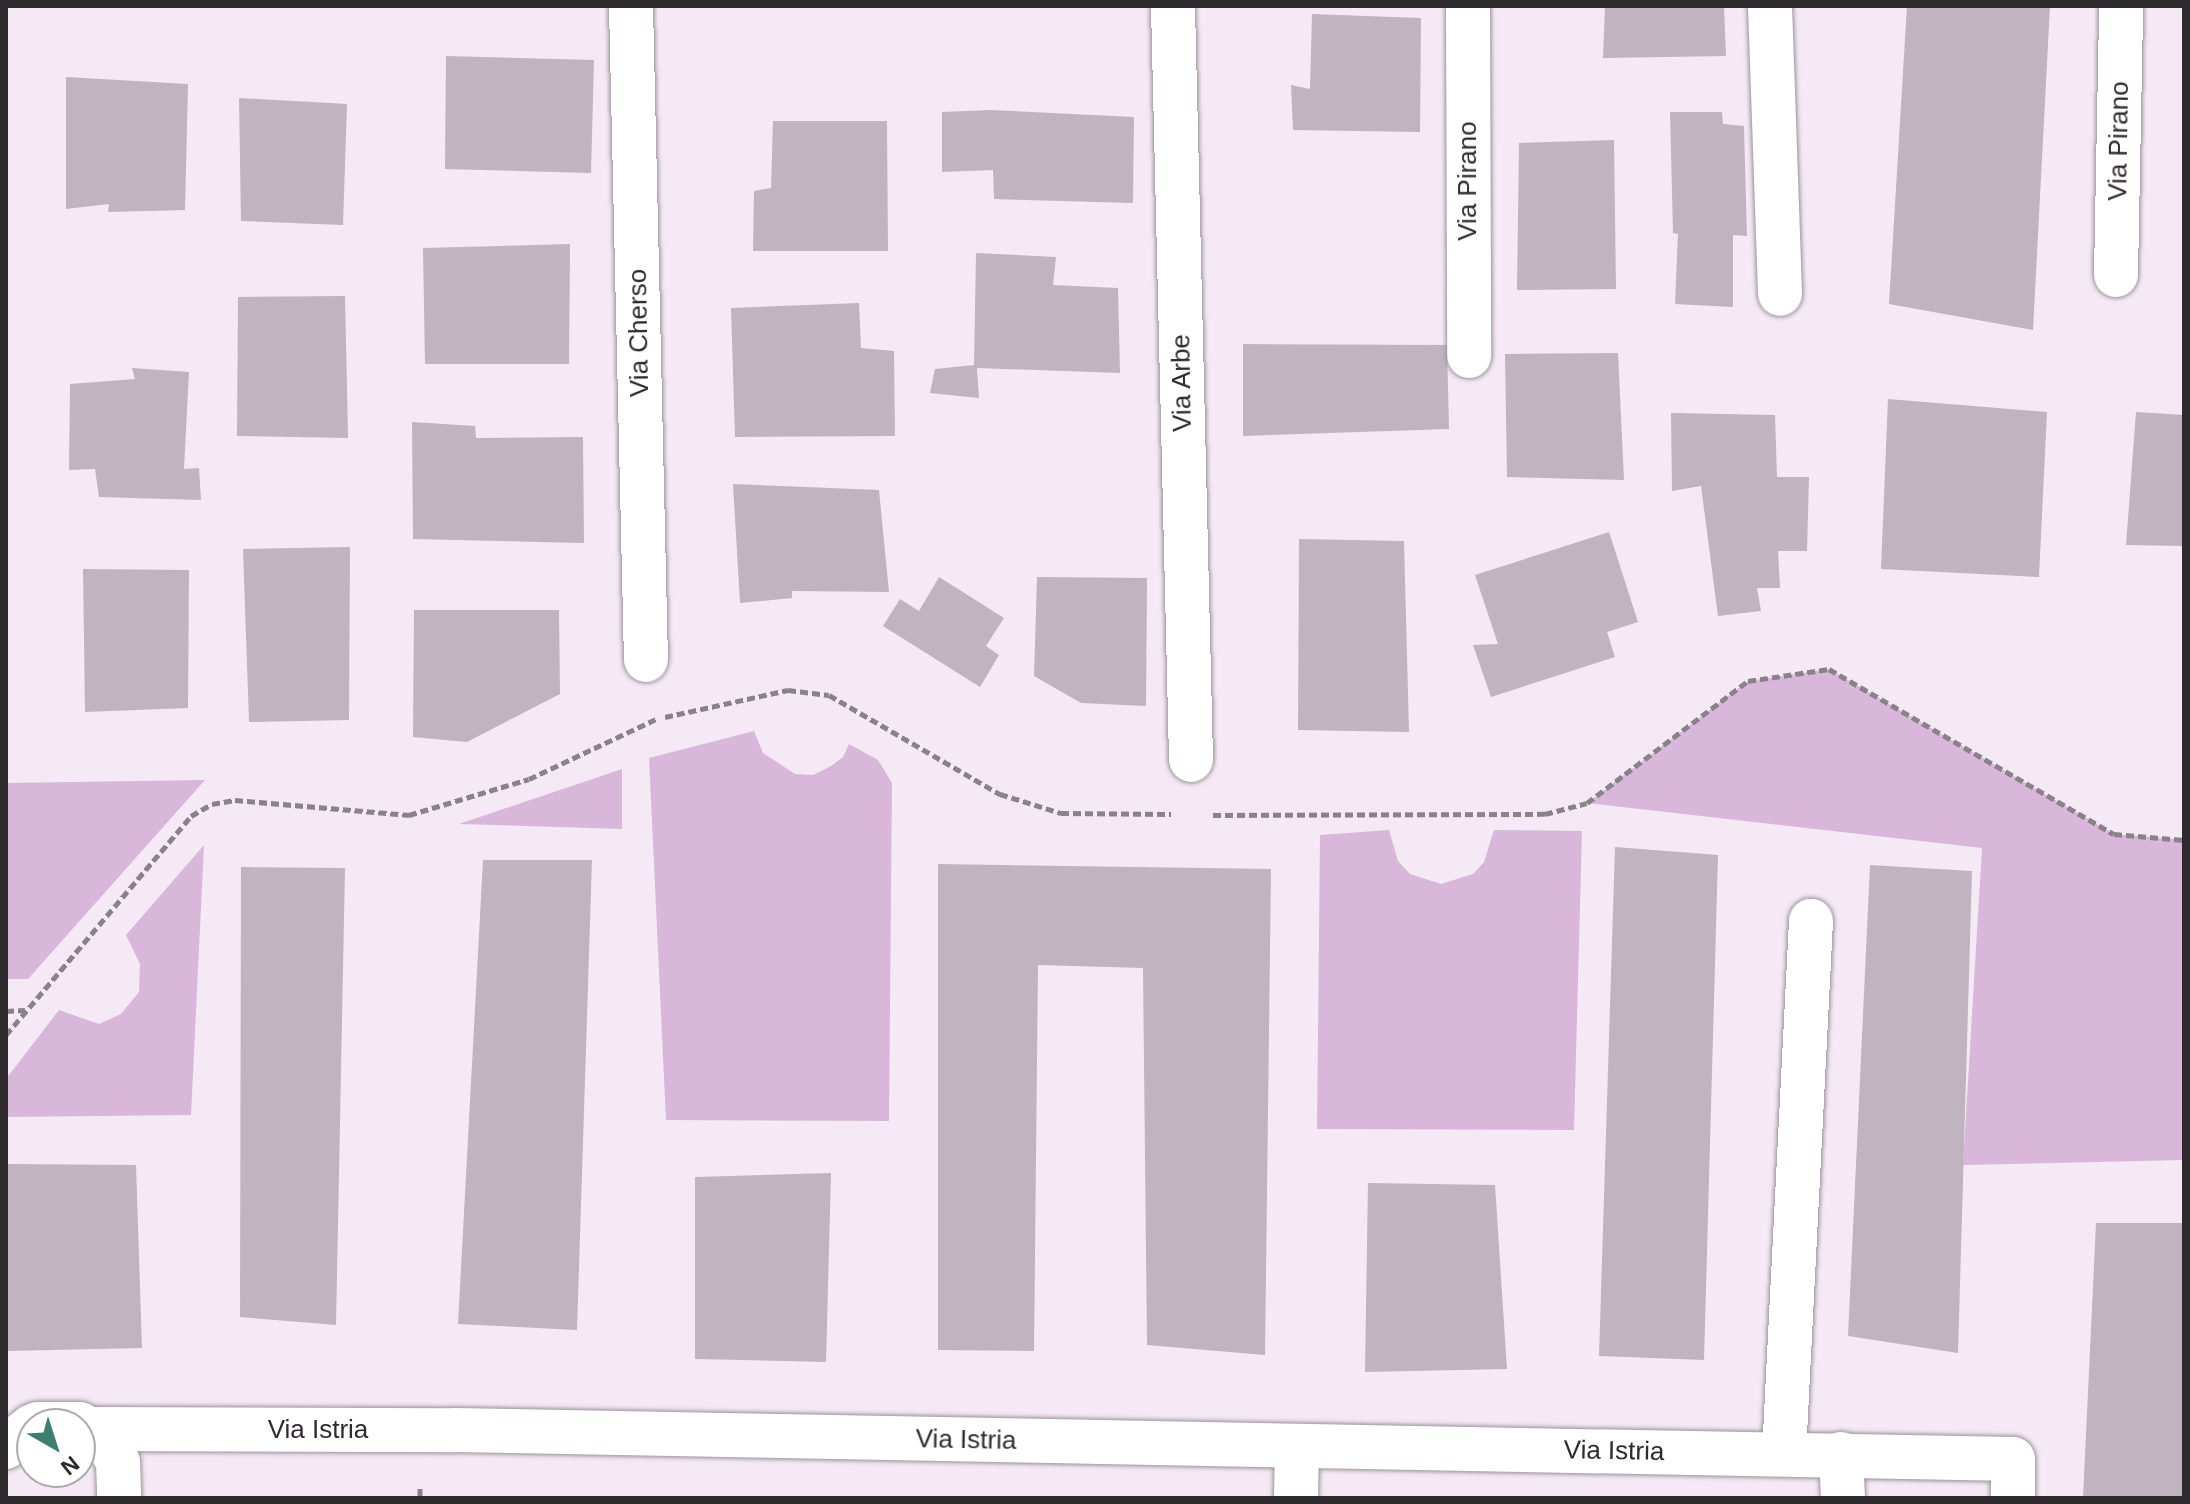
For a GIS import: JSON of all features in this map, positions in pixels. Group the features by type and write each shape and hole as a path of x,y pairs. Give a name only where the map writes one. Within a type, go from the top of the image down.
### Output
{"street":[{"name":"Via Cherso","path":"631,6 646,660"},
{"name":"Via Arbe","path":"1173,6 1191,760"},
{"name":"Via Pirano","path":"1468,6 1469,356"},
{"path":"1770,6 1780,294"},
{"name":"Via Pirano","path":"2116,275 2121,6"},
{"path":"1784,1454 1811,921"},
{"name":"Via Istria","path":"96,1426 2013,1459 2013,1498"},
{"path":"96,1439 118,1462 119,1498"},
{"path":"1296,1498 1297,1447"},
{"path":"1841,1454 1843,1498"}],"path":[{"path":"1202,815 1545,814 1587,803 1748,681 1829,669 2114,834 2184,840"},
{"path":"6,1035 191,816 212,804 235,800 409,815 529,779 653,720 788,690 829,695 1000,794 1061,813 1187,814"},
{"path":"6,1011 26,1010"}],"shaded area":[{"path":"1829,669 2114,834 2184,840 2184,1160 1963,1165 1982,848 1587,803 1748,681"},
{"path":"754,731 763,753 795,774 813,775 831,766 843,757 849,744 878,760 892,783 889,1121 666,1120 649,758"},
{"path":"622,769 622,829 459,824"},
{"path":"205,780 28,979 6,979 6,783"},
{"path":"1389,830 1398,861 1410,874 1441,884 1473,874 1484,862 1494,830 1582,831 1574,1130 1317,1129 1320,835"},
{"path":"204,845 191,1115 6,1117 6,1079 59,1010 99,1024 121,1014 139,992 140,964 126,935"}],"building":[{"path":"1605,6 1724,6 1726,56 1603,58"},
{"path":"1907,6 2050,6 2033,330 1889,304"},
{"path":"1312,14 1421,18 1420,132 1293,130 1291,85 1310,89"},
{"path":"446,56 594,60 591,173 445,169"},
{"path":"66,77 188,84 185,210 108,212 109,204 66,209"},
{"path":"239,98 347,104 343,225 241,221"},
{"path":"990,110 1134,117 1133,203 994,199 993,170 942,172 942,112"},
{"path":"1670,112 1722,112 1723,124 1744,126 1747,236 1733,235 1733,307 1675,304 1678,234 1673,233"},
{"path":"773,121 887,121 888,251 753,251 754,191 771,188"},
{"path":"1614,140 1616,289 1517,290 1519,143"},
{"path":"570,244 569,364 425,364 423,248"},
{"path":"976,253 1056,257 1053,285 1118,288 1120,373 977,368 979,398 930,393 935,369 974,365"},
{"path":"345,296 348,438 237,436 238,297"},
{"path":"859,303 861,348 894,351 895,436 735,437 731,308"},
{"path":"1243,344 1447,345 1449,429 1243,436"},
{"path":"1618,353 1624,480 1507,477 1505,354"},
{"path":"132,368 189,372 184,469 199,468 201,500 99,497 95,469 69,470 70,384 135,379"},
{"path":"1888,399 2047,412 2039,577 1881,569"},
{"path":"2136,412 2184,415 2184,546 2126,545"},
{"path":"1671,413 1775,415 1777,477 1809,477 1807,551 1778,551 1780,588 1757,588 1761,611 1718,616 1701,486 1672,491"},
{"path":"412,422 475,426 476,438 583,437 584,543 413,539"},
{"path":"733,484 879,490 889,592 792,591 792,598 740,603"},
{"path":"1609,532 1638,622 1607,632 1615,657 1491,697 1473,645 1498,644 1475,575"},
{"path":"1299,539 1404,541 1409,732 1298,730"},
{"path":"350,547 349,720 249,722 243,549"},
{"path":"83,569 189,570 188,708 85,712"},
{"path":"939,577 1004,618 986,646 999,655 980,687 883,626 900,599 919,611"},
{"path":"1037,577 1147,578 1146,706 1081,703 1034,676"},
{"path":"414,610 559,610 560,694 467,742 413,737"},
{"path":"1615,847 1718,855 1704,1360 1599,1356"},
{"path":"483,860 592,860 577,1330 458,1324"},
{"path":"938,864 1271,869 1265,1355 1147,1345 1143,968 1038,965 1034,1351 938,1350"},
{"path":"1870,865 1972,871 1958,1353 1848,1336"},
{"path":"241,867 345,868 336,1325 240,1317"},
{"path":"6,1164 136,1165 142,1348 6,1351"},
{"path":"831,1173 826,1362 695,1359 695,1177"},
{"path":"1368,1183 1495,1185 1507,1369 1365,1372"},
{"path":"2096,1223 2184,1223 2184,1498 2083,1498"}]}
